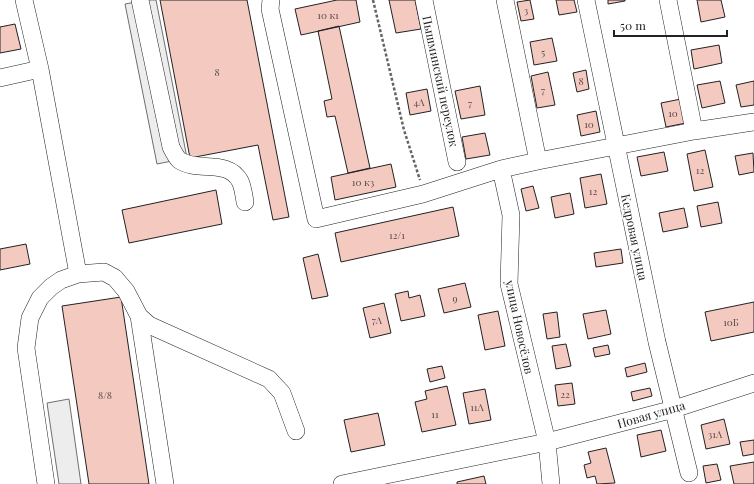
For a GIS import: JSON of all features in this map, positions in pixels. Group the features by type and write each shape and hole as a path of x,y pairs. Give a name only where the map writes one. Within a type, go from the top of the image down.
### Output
{"street":[{"path":"24,0 40,69 78,274"},
{"path":"140,0 171,147 178,159 186,164 225,169 235,175 240,181 245,202"},
{"path":"271,0 270,9 316,219 423,194 501,169 617,145 754,122"},
{"name":"Пышминский переулок","path":"424,0 457,162"},
{"path":"505,0 538,161"},
{"name":"Кедровая улица","path":"586,0 657,342 690,472"},
{"path":"668,0 694,131"},
{"path":"0,78 40,69"},
{"name":"улица Новосёлов","path":"501,169 511,215 509,284 547,442 551,484"},
{"path":"46,484 26,348 30,318 40,298 61,280 78,274 104,272 115,278 126,291 139,316 165,484"},
{"path":"139,316 149,325 269,379 282,393 296,432"},
{"name":"Новая улица","path":"342,484 547,442 674,408 754,383"}],"path":[{"path":"373,0 404,130 416,164 423,194"}],"shaded area":[{"path":"146,0 156,0 187,158 157,164 125,4"},
{"path":"69,399 81,484 59,484 47,403"}],"building":[{"path":"160,0 247,0 289,217 273,220 258,145 190,158"},
{"path":"337,0 356,0 360,22 301,35 295,9"},
{"path":"389,0 415,0 421,29 396,33"},
{"path":"530,0 534,19 521,21 517,2"},
{"path":"556,0 574,0 577,12 559,15"},
{"path":"608,0 625,0 625,1 608,4"},
{"path":"697,0 721,0 725,17 701,22"},
{"path":"15,24 21,49 0,53 0,27"},
{"path":"339,26 370,168 348,173 335,116 327,117 324,101 332,99 318,31"},
{"path":"552,38 557,61 534,65 530,42"},
{"path":"719,45 722,63 694,69 691,50"},
{"path":"586,70 589,89 577,92 573,73"},
{"path":"548,72 555,105 537,108 531,76"},
{"path":"720,81 725,103 702,108 697,85"},
{"path":"754,81 754,105 741,107 736,85"},
{"path":"480,86 485,115 461,119 455,91"},
{"path":"427,89 431,111 410,115 406,93"},
{"path":"681,99 686,123 666,127 661,103"},
{"path":"596,111 600,132 581,136 577,115"},
{"path":"485,133 490,155 466,159 462,137"},
{"path":"705,150 713,187 694,191 687,154"},
{"path":"664,152 668,171 641,176 637,157"},
{"path":"753,153 754,172 739,175 735,156"},
{"path":"391,164 396,187 335,200 331,177"},
{"path":"601,174 607,204 585,208 580,178"},
{"path":"533,186 539,208 526,211 521,189"},
{"path":"216,190 222,224 129,243 122,210"},
{"path":"570,193 574,214 555,218 551,197"},
{"path":"718,202 722,223 701,227 697,206"},
{"path":"453,207 459,236 341,262 335,233"},
{"path":"684,208 688,227 663,232 659,213"},
{"path":"26,244 30,264 0,270 0,249"},
{"path":"621,249 623,263 596,267 594,253"},
{"path":"318,254 328,296 312,299 303,258"},
{"path":"465,283 471,307 444,313 438,289"},
{"path":"408,291 409,298 420,295 425,316 401,321 395,294"},
{"path":"121,297 149,484 89,484 62,306"},
{"path":"754,302 754,332 711,341 705,312"},
{"path":"384,303 391,333 370,338 363,308"},
{"path":"606,310 611,334 588,339 583,314"},
{"path":"498,311 505,346 485,350 478,315"},
{"path":"557,312 560,337 547,339 543,314"},
{"path":"566,344 571,366 556,369 552,346"},
{"path":"608,345 610,354 595,357 593,348"},
{"path":"645,363 647,372 627,377 625,368"},
{"path":"442,366 445,378 430,382 427,369"},
{"path":"572,383 575,404 558,406 555,385"},
{"path":"447,386 456,425 422,432 415,402 427,399 425,391"},
{"path":"650,388 652,396 633,401 631,392"},
{"path":"485,389 491,420 469,424 463,393"},
{"path":"378,413 385,445 351,452 344,420"},
{"path":"724,419 730,444 706,449 701,425"},
{"path":"661,430 666,451 641,457 637,435"},
{"path":"754,440 754,454 743,456 740,442"},
{"path":"606,448 615,483 597,484 595,476 587,478 584,465 591,463 588,452"},
{"path":"754,462 754,484 734,484 730,466"},
{"path":"717,464 721,480 706,483 703,466"},
{"path":"484,476 486,484 457,484 457,482"}]}
